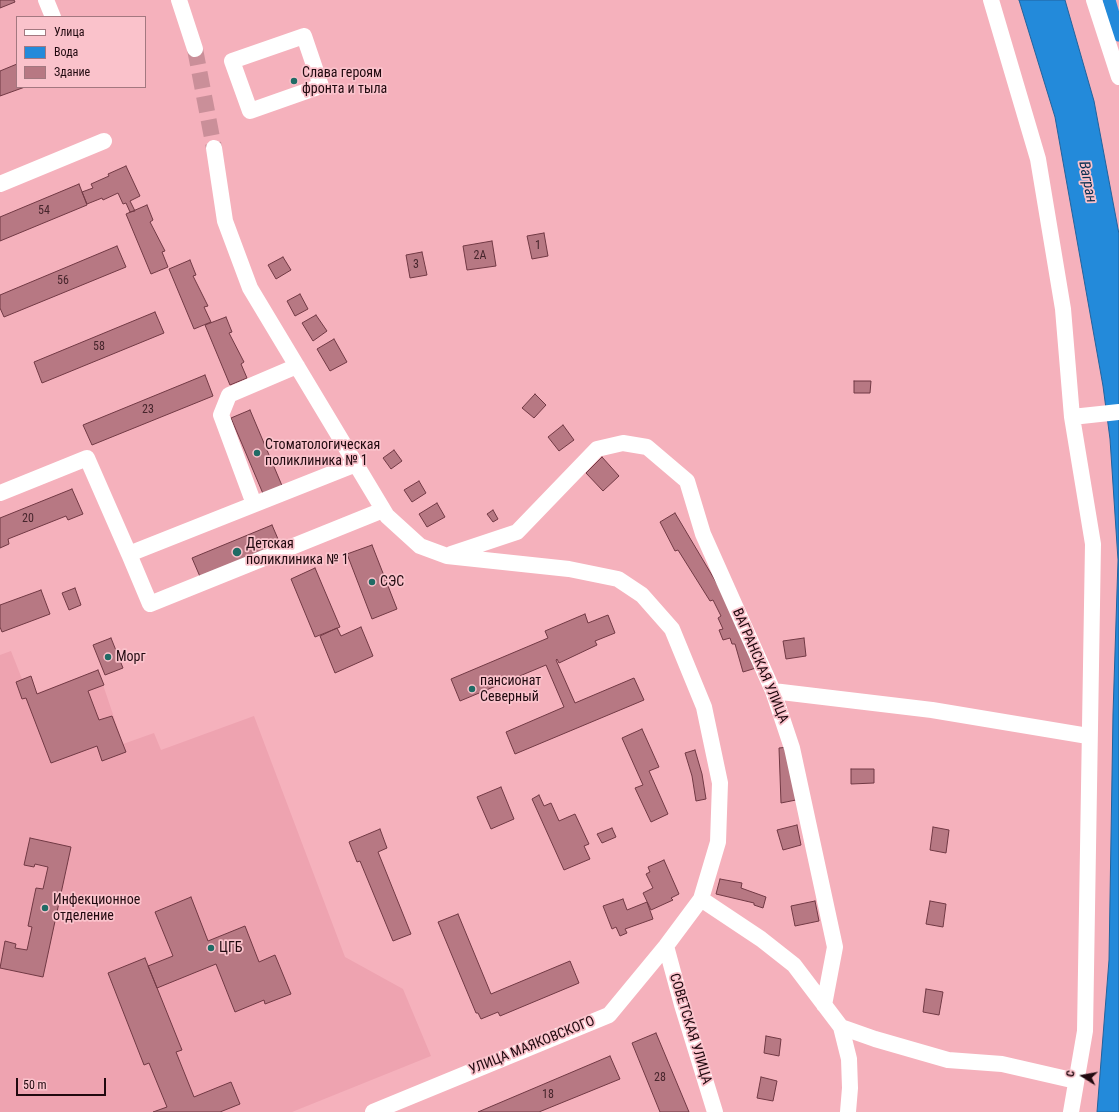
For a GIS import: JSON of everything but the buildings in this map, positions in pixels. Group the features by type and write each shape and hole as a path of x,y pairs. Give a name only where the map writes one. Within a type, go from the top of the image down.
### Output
{"street":[{"path":"46,0 53,16"},
{"path":"179,0 195,49"},
{"path":"991,0 1038,159 1079,416 1092,544 1088,736 1085,1031 1072,1112"},
{"path":"1094,0 1119,77"},
{"path":"304,36 321,86 250,111 232,61 304,36"},
{"path":"0,184 104,142"},
{"path":"214,148 225,221 250,288 387,516 420,546 447,556 569,569 618,579 642,595 672,629 704,708 720,784 718,842 701,899 761,939 794,965 841,1027 849,1059 850,1088 848,1112"},
{"path":"254,504 221,414 229,395 297,366"},
{"path":"1079,416 1119,412"},
{"name":"ВАГРАНСКАЯ УЛИЦА","path":"447,556 517,532 597,449 623,443 647,447 687,480 703,534 773,691 792,748 835,947 824,1005"},
{"path":"0,493 87,458 150,604 383,510"},
{"path":"129,554 356,464"},
{"path":"773,691 932,710 1088,736"},
{"name":"УЛИЦА МАЯКОВСКОГО","path":"373,1112 609,1015 666,946 701,899"},
{"name":"СОВЕТСКАЯ УЛИЦА","path":"666,946 682,1005 715,1112"},
{"path":"841,1027 875,1039 948,1060 1002,1064 1076,1081"}],"shaded area":[{"path":"11,651 22,679 31,676 37,693 98,670 123,744 154,733 161,750 254,716 345,957 403,989 431,1056 292,1112 0,1112 0,655"}],"water":[{"name":"Вагран","path":"1019,0 1065,0 1094,101 1119,234 1119,1112 1097,1112 1109,960 1113,714 1118,560 1110,439 1103,386 1055,117"}],"waterway":[{"path":"1109,0 1119,35"}],"tunnel":[{"path":"195,49 214,148"}],"place":[{"name":"Слава героям фронта и тыла","path":"294,81"},
{"name":"Стоматологическая поликлиника № 1","path":"257,453"},
{"name":"Детская поликлиника № 1","path":"237,552"},
{"name":"СЭС","path":"372,582"},
{"name":"Морг","path":"108,657"},
{"name":"пансионат Северный","path":"472,689"},
{"name":"Инфекционное отделение","path":"45,908"},
{"name":"ЦГБ","path":"211,948"}]}
